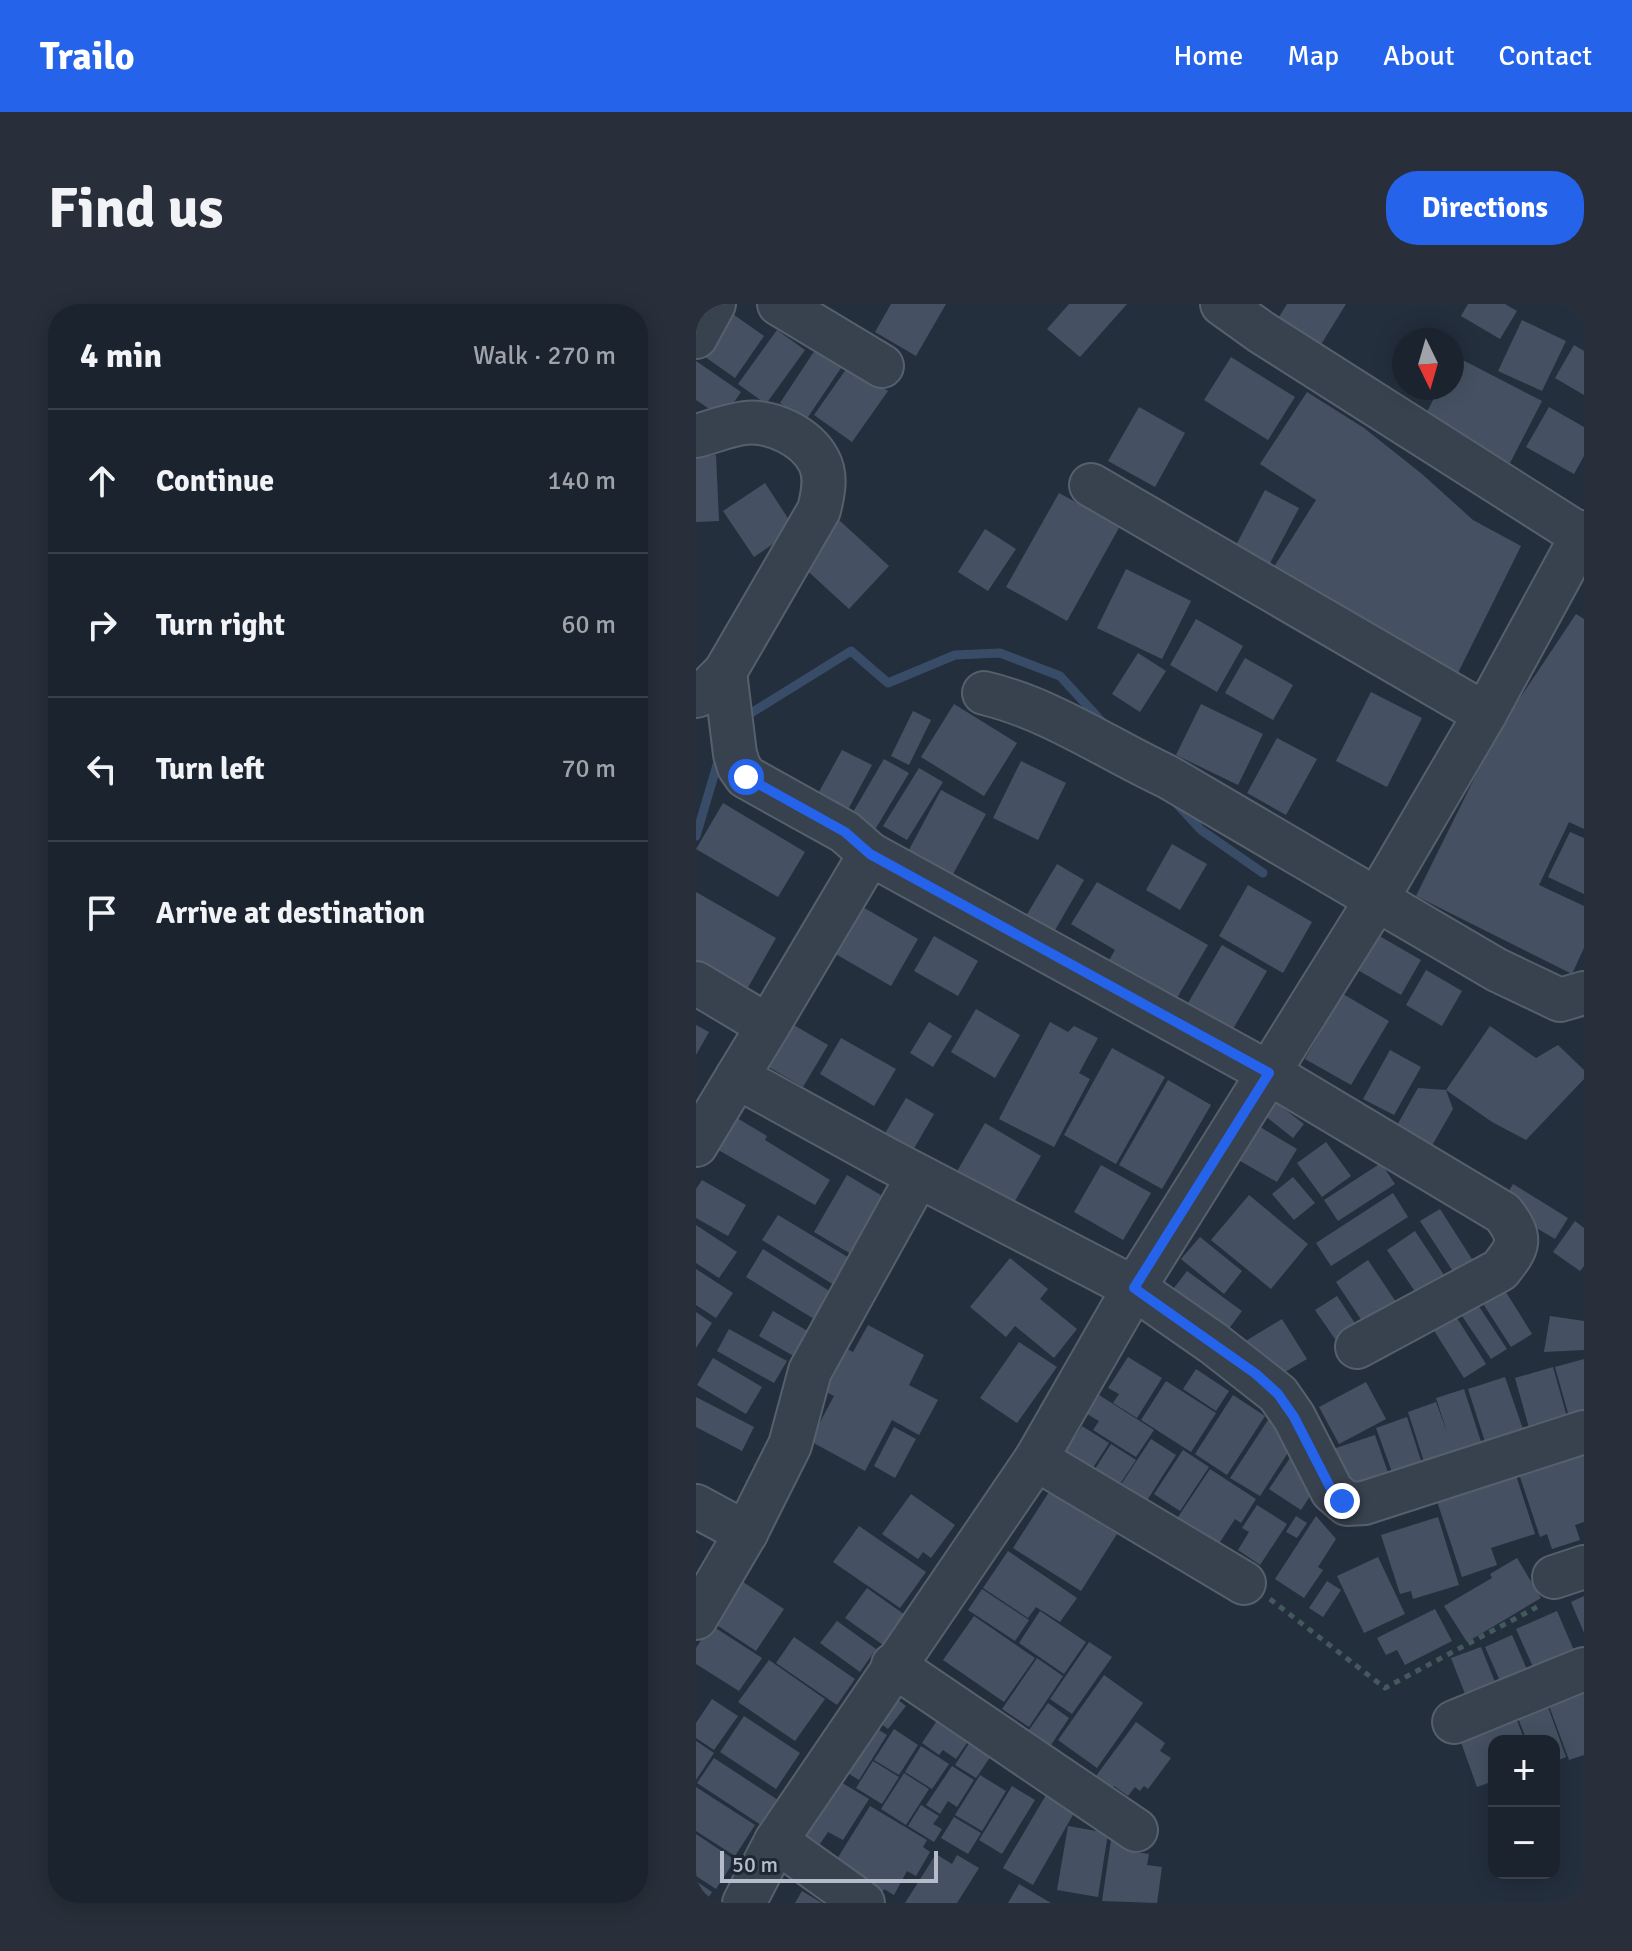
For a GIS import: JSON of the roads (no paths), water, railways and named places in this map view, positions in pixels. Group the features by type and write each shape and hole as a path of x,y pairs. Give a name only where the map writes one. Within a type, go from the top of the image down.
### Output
{"street":[{"path":"696,337 714,304"},
{"path":"779,304 882,366"},
{"path":"744,1903 776,1841 1036,1459 1134,1288 1377,899 1485,714 1583,534 1261,332 1222,304"},
{"path":"696,436 745,423 770,425 798,437 819,461 825,488 819,510 716,687 739,767 746,777 845,832 870,854 1269,1073 1503,1213 1516,1230 1516,1250 1500,1270 1357,1347"},
{"path":"1091,485 1485,714"},
{"path":"984,693 1014,700 1062,720 1113,751 1168,777 1497,970 1560,1000 1584,993"},
{"path":"696,1145 870,854"},
{"path":"696,983 768,1026"},
{"path":"737,1077 918,1176 1134,1288 1256,1374 1278,1394 1294,1417 1332,1491 1347,1504 1364,1503 1584,1432"},
{"path":"696,1618 746,1533 790,1445 810,1371 918,1176"},
{"path":"1036,1459 1244,1583"},
{"path":"696,1506 746,1533"},
{"path":"893,1665 1136,1830"},
{"path":"1454,1722 1584,1669"},
{"path":"776,1841 863,1903"}],"waterway":[{"path":"743,718 851,651 888,683 955,655 1000,653 1060,676 1105,725"},
{"path":"696,836 720,755"},
{"path":"1177,804 1201,830 1263,873"}]}
